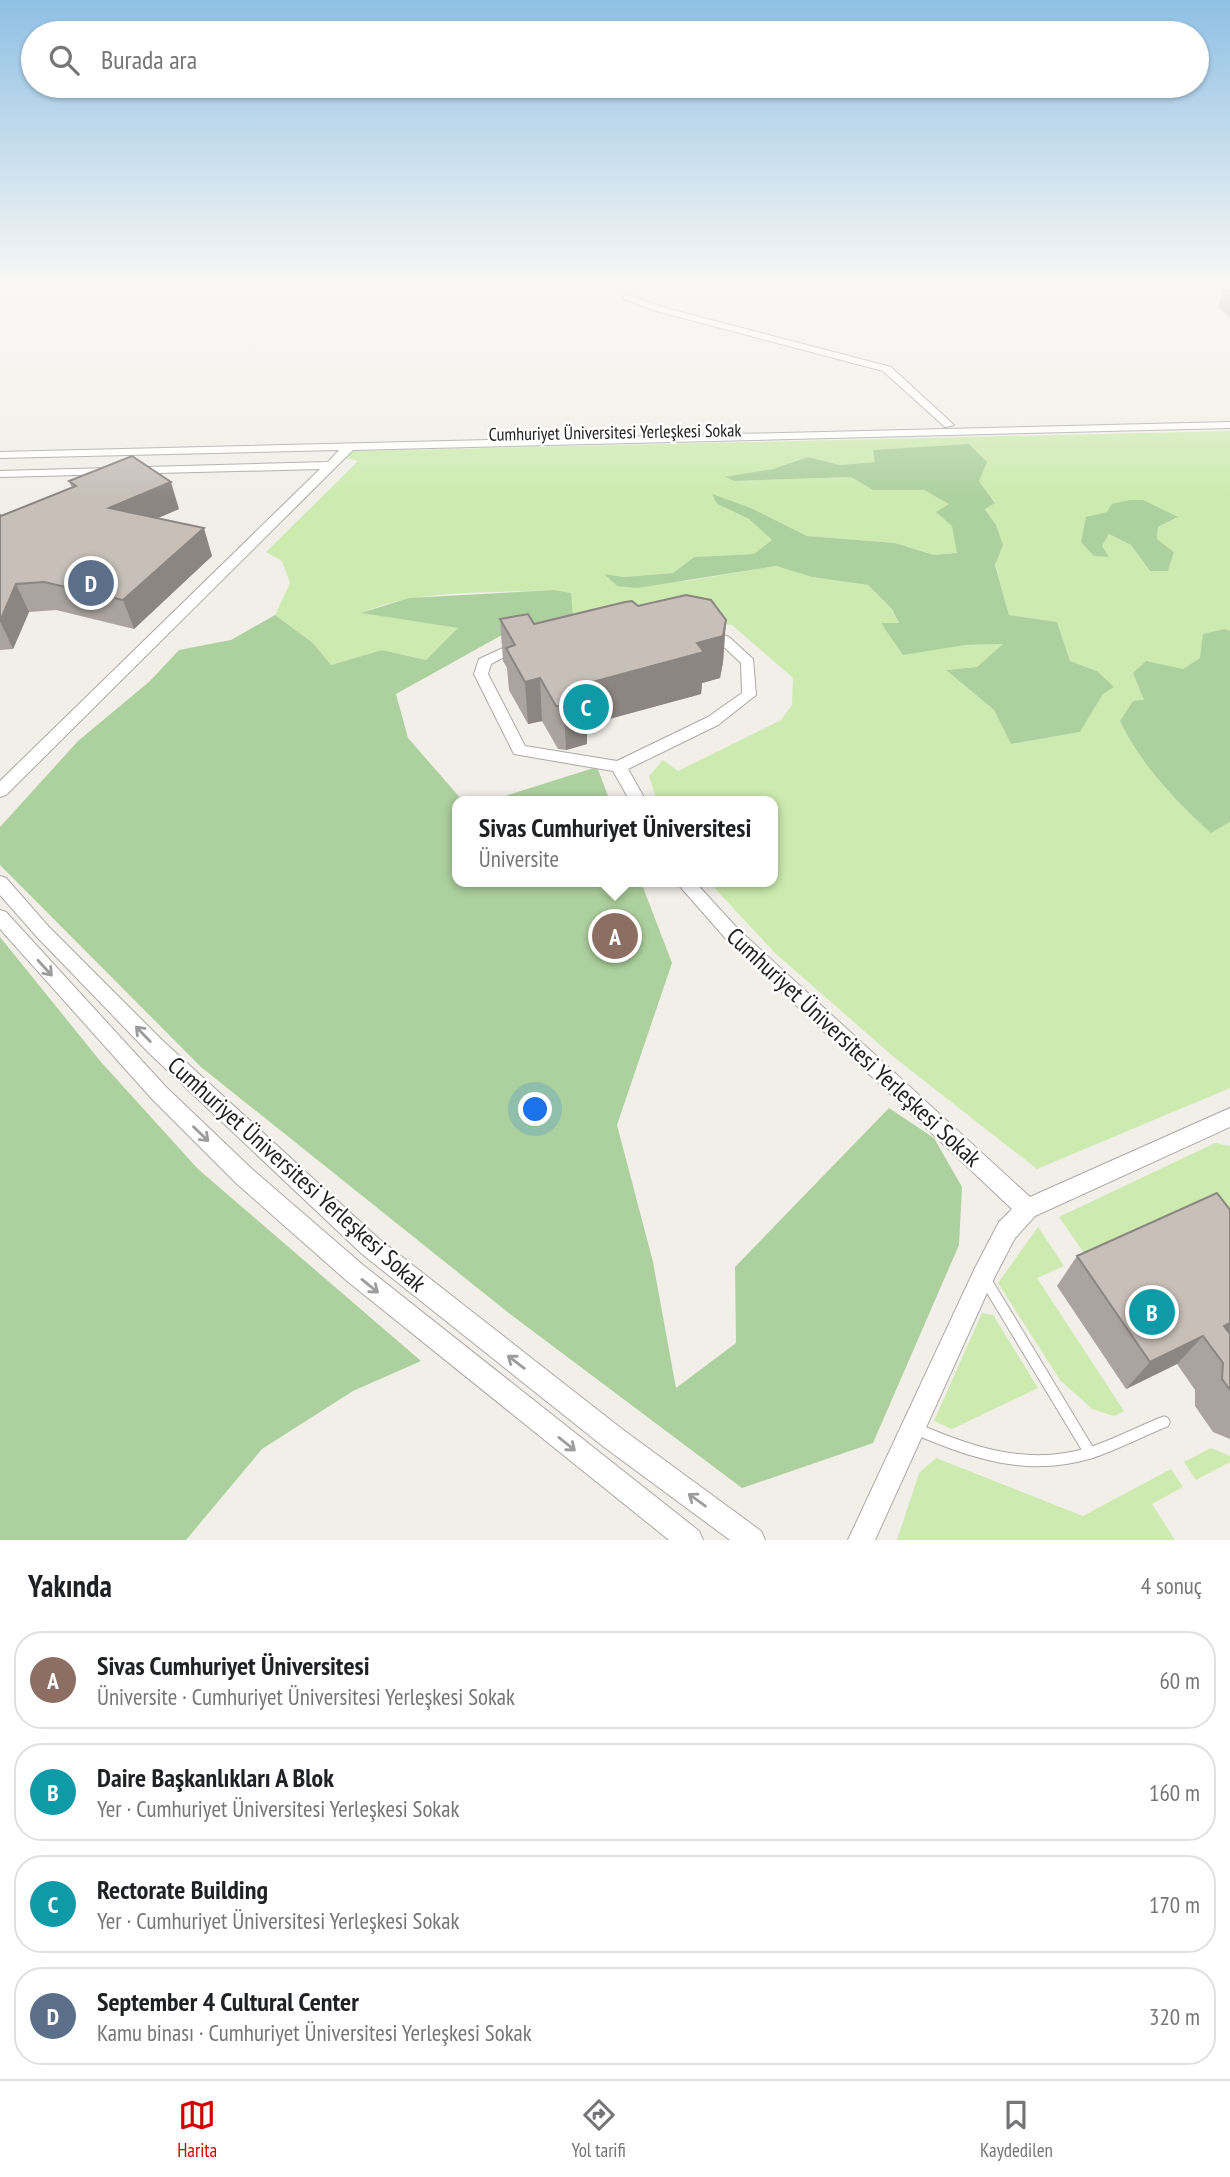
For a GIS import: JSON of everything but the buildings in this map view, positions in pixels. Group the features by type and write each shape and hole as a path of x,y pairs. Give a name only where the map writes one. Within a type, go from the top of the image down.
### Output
{"street":[{"path":"833,355 887,369 949,425"},
{"name":"Cumhuriyet Üniversitesi Yerleşkesi Sokak","path":"0,446 1230,417"},
{"name":"Cumhuriyet Üniversitesi Yerleşkesi Sokak","path":"0,455 1230,425"},
{"path":"0,791 350,446"},
{"path":"0,474 331,465"},
{"path":"542,647 503,652 484,662 481,674 519,750 542,757 589,759 619,767 712,721 749,695 748,662 733,645 717,635 686,629"},
{"path":"619,767 635,796"},
{"name":"Cumhuriyet Üniversitesi Yerleşkesi Sokak","path":"0,883 43,932 156,1047 370,1246 613,1438 752,1540"},
{"name":"Cumhuriyet Üniversitesi Yerleşkesi Sokak","path":"690,887 732,934 1027,1209"},
{"name":"Cumhuriyet Üniversitesi Yerleşkesi Sokak","path":"0,917 159,1093 244,1176 355,1273 690,1540"},
{"path":"861,1540 911,1427 1007,1230 1027,1209 1230,1117"}],"lane":[{"path":"983,1276 1090,1453"},
{"path":"911,1427 976,1454 1004,1461 1041,1462 1090,1453 1164,1422"}],"green space":[{"path":"1230,431 1230,631 1225,629 1201,658 1183,669 1211,833 1230,822 1230,1088 1037,1169 895,1058 775,953 714,887 778,887 778,796 655,796 649,776 663,760 678,771 781,720 792,705 793,678 732,625 675,619 574,628 553,590 429,596 382,605 363,613 459,628 426,660 382,650 331,665 313,643 275,615 290,583 282,561 266,552 358,461 346,458 353,451","holes":["874,450 979,481 995,502 985,508 996,525 995,564 1009,615 1056,622 1070,661 1097,671 1103,694 1080,732 1011,744 994,710 946,670 977,667 1004,644 965,645 881,624 899,624 892,609 868,585 812,577 776,566 686,581 617,586 605,575 624,577 673,573 694,557 755,554 772,540 749,519 717,504 713,495 751,508 807,536 895,543 934,555 958,553 950,504 924,490 873,490 851,477 735,481 726,478 773,469 808,457 840,465 876,462","1112,504 1177,518 1158,527 1157,539 1174,552 1168,571 1150,571 1131,545 1109,534 1102,546"]},
{"path":"969,444 987,462 979,481 995,503 985,509 996,525 1003,545 995,565 1009,615 1057,622 1070,661 1097,671 1114,687 1103,694 1080,732 1011,744 994,710 946,670 977,667 1003,644 965,645 903,655 881,623 899,623 892,609 868,585 812,577 776,566 637,588 617,586 604,574 624,577 673,573 694,557 754,554 772,540 749,519 717,504 712,494 751,508 807,536 895,543 934,555 957,553 952,526 936,512 949,504 924,490 873,490 851,477 735,481 724,477 773,469 808,457 840,465 875,462 873,450"},
{"path":"1143,500 1178,517 1158,527 1157,539 1174,552 1168,571 1150,571 1131,545 1109,534 1102,546 1109,557 1094,556 1081,542 1086,517 1107,512 1112,504"},
{"path":"553,590 571,593 574,628 502,635 396,694 408,738 459,796 452,796 452,887 643,887 672,963 617,1125 653,1262 676,1388 736,1343 735,1267 889,1108 934,1138 962,1187 959,1245 873,1443 742,1488 510,1314 201,1067 0,865 0,827 78,741 150,681 179,650 231,640 275,615 313,643 331,665 382,650 426,660 458,628 361,613 409,598"},
{"path":"1225,629 1230,631 1230,822 1211,833 1160,781 1138,753 1120,721 1133,701 1144,700 1133,673 1146,661 1183,669 1200,658 1203,634"},
{"path":"597,767 608,796 505,796"},
{"path":"0,937 101,1062 198,1169 421,1361 353,1391 262,1449 186,1540 0,1540"},
{"path":"1215,1143 1230,1146 1230,1254 1086,1256 1059,1217"},
{"path":"1038,1227 1064,1266 1037,1278 1124,1411 1114,1416 1092,1409 1060,1380 998,1283"},
{"path":"982,1313 993,1315 1038,1388 952,1429 934,1421"},
{"path":"1211,1448 1230,1456 1230,1462 1196,1480 1184,1462"},
{"path":"936,1458 1083,1516 1171,1469 1183,1487 1152,1504 1175,1540 897,1540 919,1473"}],"place":[{"name":"September 4 Cultural Center","path":"91,583"},
{"name":"Rectorate Building","path":"586,707"},
{"name":"Sivas Cumhuriyet Üniversitesi","path":"615,936"},
{"name":"Daire Başkanlıkları A Blok","path":"1152,1312"}]}
